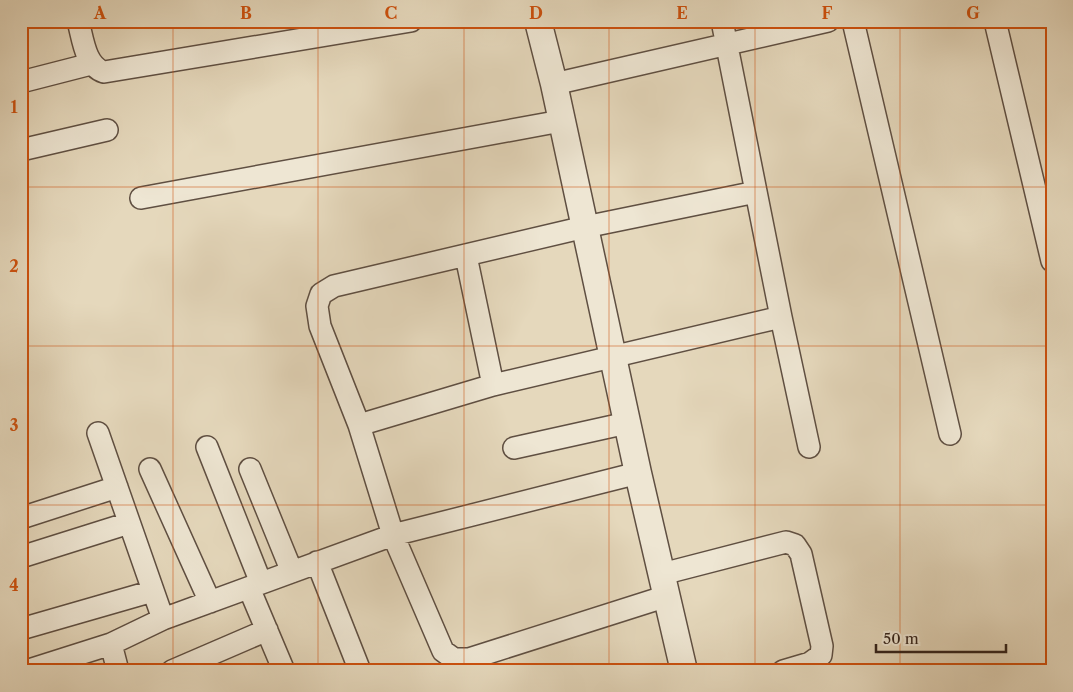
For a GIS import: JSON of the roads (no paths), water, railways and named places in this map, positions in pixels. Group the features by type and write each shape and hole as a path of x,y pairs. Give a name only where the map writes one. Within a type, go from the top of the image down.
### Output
{"street":[{"path":"78,21 91,64 96,70 113,71 411,21"},
{"path":"538,21 554,84 638,473 684,671"},
{"path":"722,21 781,317 810,447"},
{"path":"554,84 828,21"},
{"path":"853,21 950,434"},
{"path":"995,21 1052,261"},
{"path":"21,82 91,64"},
{"path":"141,198 561,121"},
{"path":"21,150 107,130"},
{"path":"756,192 585,227 334,286 321,294 317,306 320,326 359,425 394,535 443,651 454,659 469,659 664,585 786,542 795,545 801,554 822,646 821,655 810,663 783,671"},
{"path":"466,256 492,385"},
{"path":"359,425 492,385 781,317"},
{"path":"514,448 627,423"},
{"path":"98,433 163,619"},
{"path":"207,447 255,585 267,630 284,671"},
{"path":"150,469 210,602"},
{"path":"250,469 292,572"},
{"path":"26,671 111,644 163,619 394,535 638,473"},
{"path":"21,518 117,487"},
{"path":"21,558 130,523"},
{"path":"317,562 360,671"},
{"path":"21,629 153,591"},
{"path":"172,671 267,630"},
{"path":"111,644 118,671"}]}
